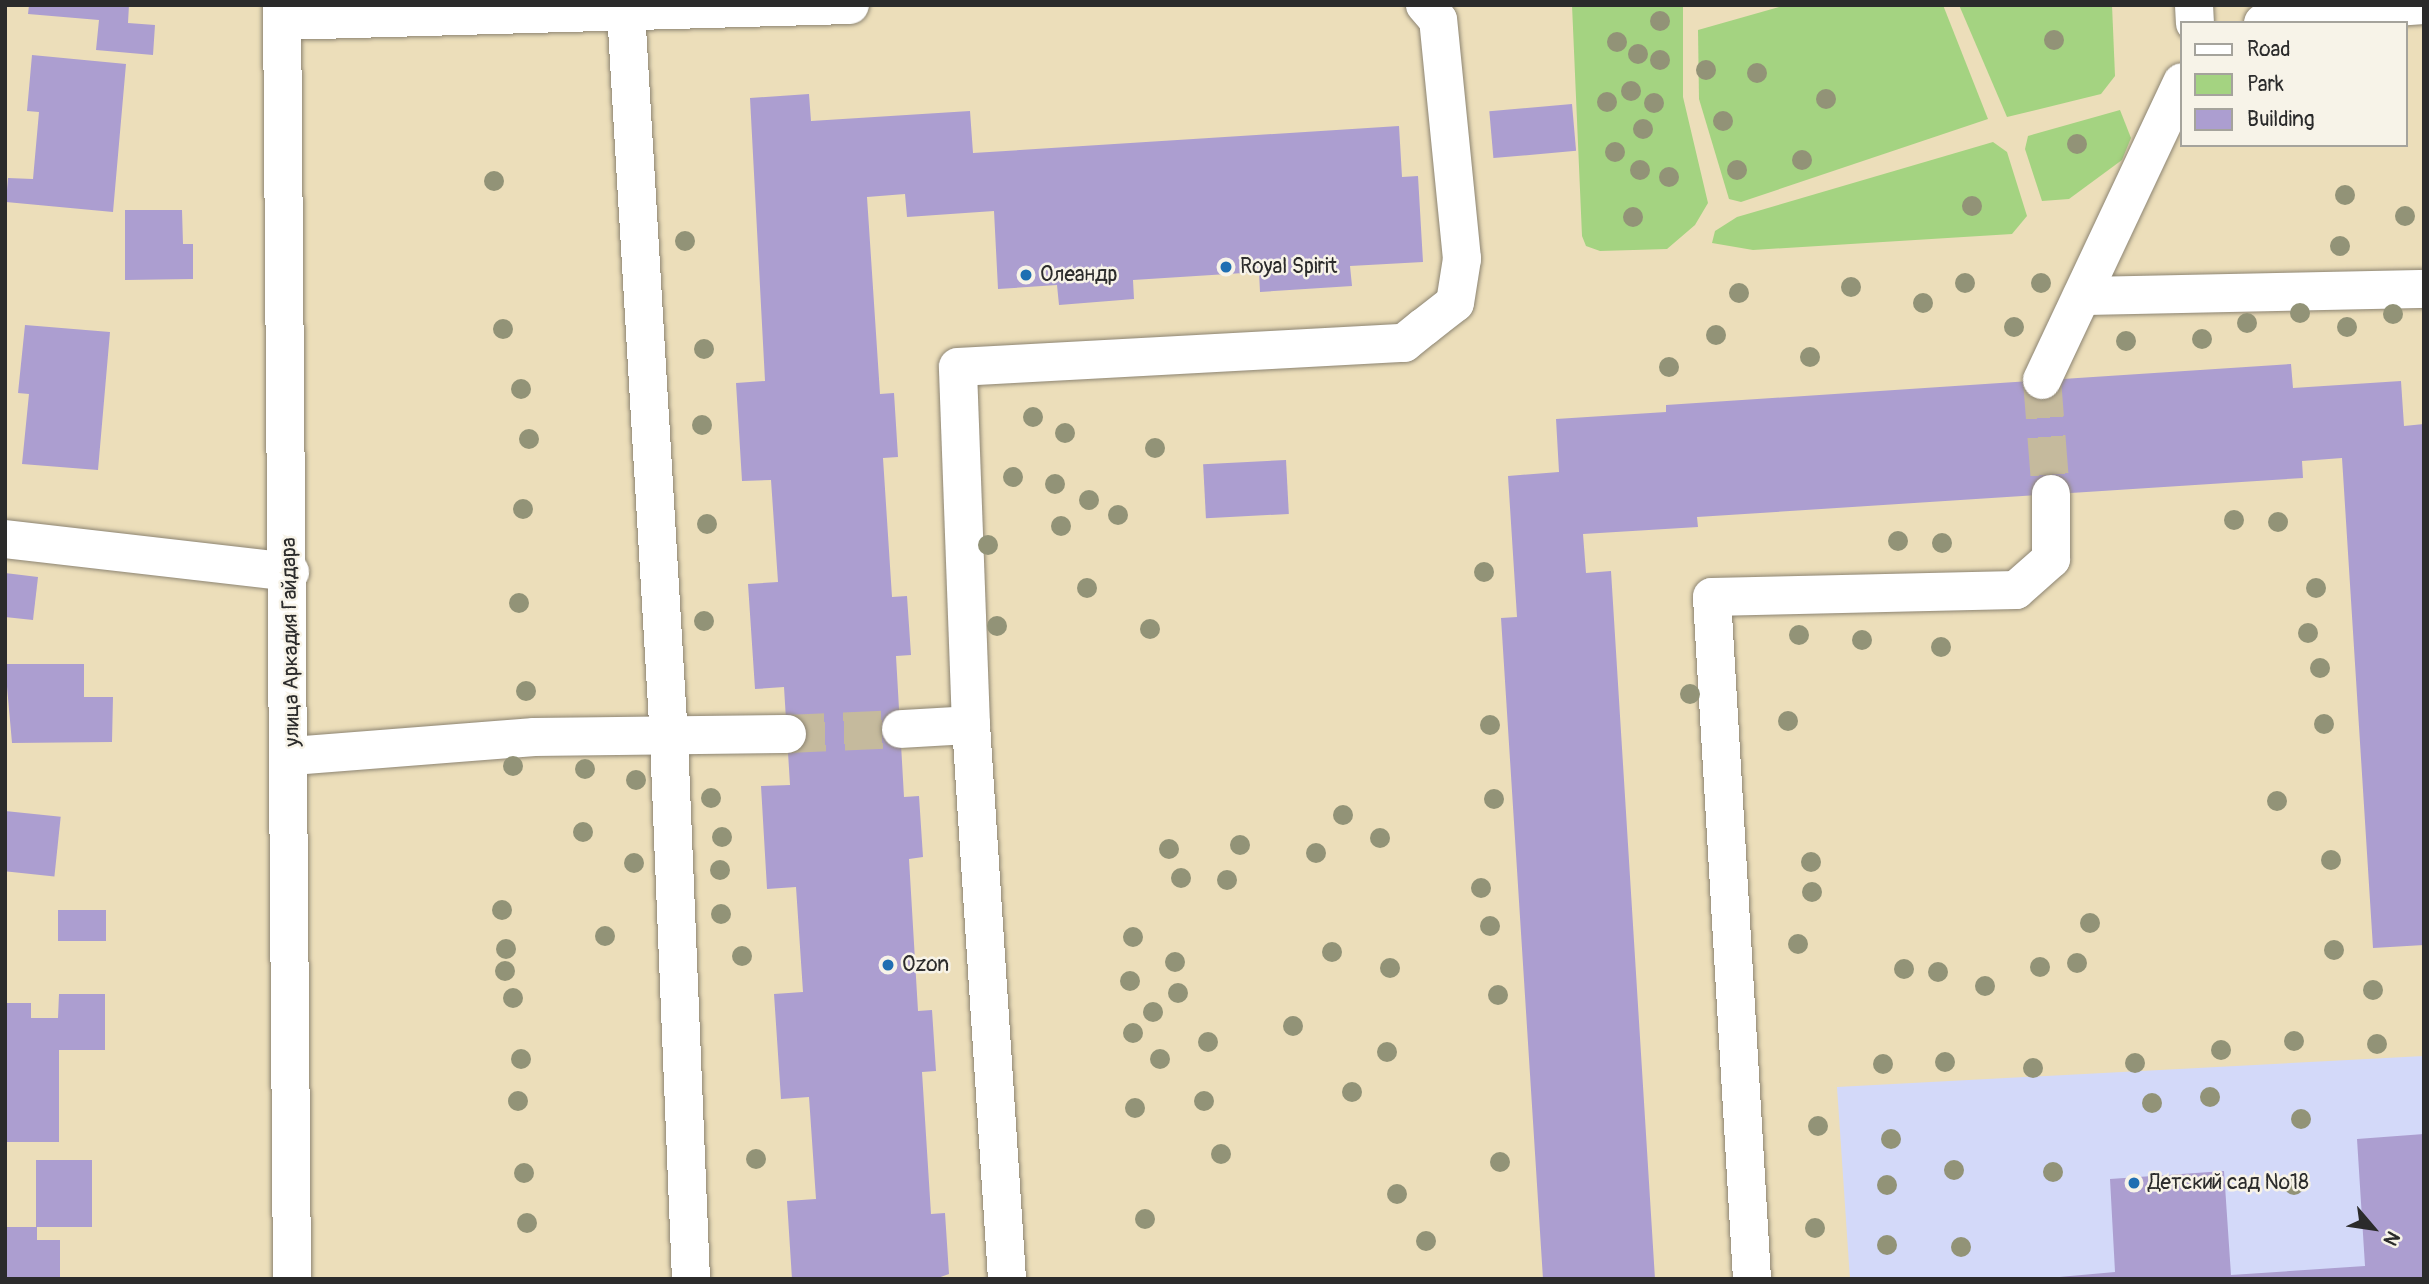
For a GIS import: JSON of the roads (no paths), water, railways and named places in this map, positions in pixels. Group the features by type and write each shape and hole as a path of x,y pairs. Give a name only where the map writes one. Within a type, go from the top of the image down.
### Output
{"main road":[{"path":"283,13 626,11 850,5"},
{"path":"1007,1279 971,725 958,367 1404,343 1455,303 1462,259 1438,20 1425,5"},
{"path":"2268,21 2281,15 2424,5"},
{"path":"626,11 669,739 691,1279"},
{"name":"улица Аркадия Гайдара","path":"283,13 292,756 292,1279"},
{"path":"2042,380 2180,86"},
{"path":"2082,296 2424,289"},
{"path":"1752,1279 1713,597 2016,590 2051,559 2051,494"},
{"path":"5,539 290,572"},
{"path":"901,729 971,725"},
{"path":"292,756 534,737 669,739 787,734"}],"tunnel":[{"path":"2042,380 2051,494"},
{"path":"787,734 901,729"}],"place":[{"name":"Royal Spirit","path":"1226,267"},
{"name":"Олеандр","path":"1026,275"},
{"name":"Ozon","path":"888,965"},
{"name":"Детский сад №18","path":"2134,1183"}]}
